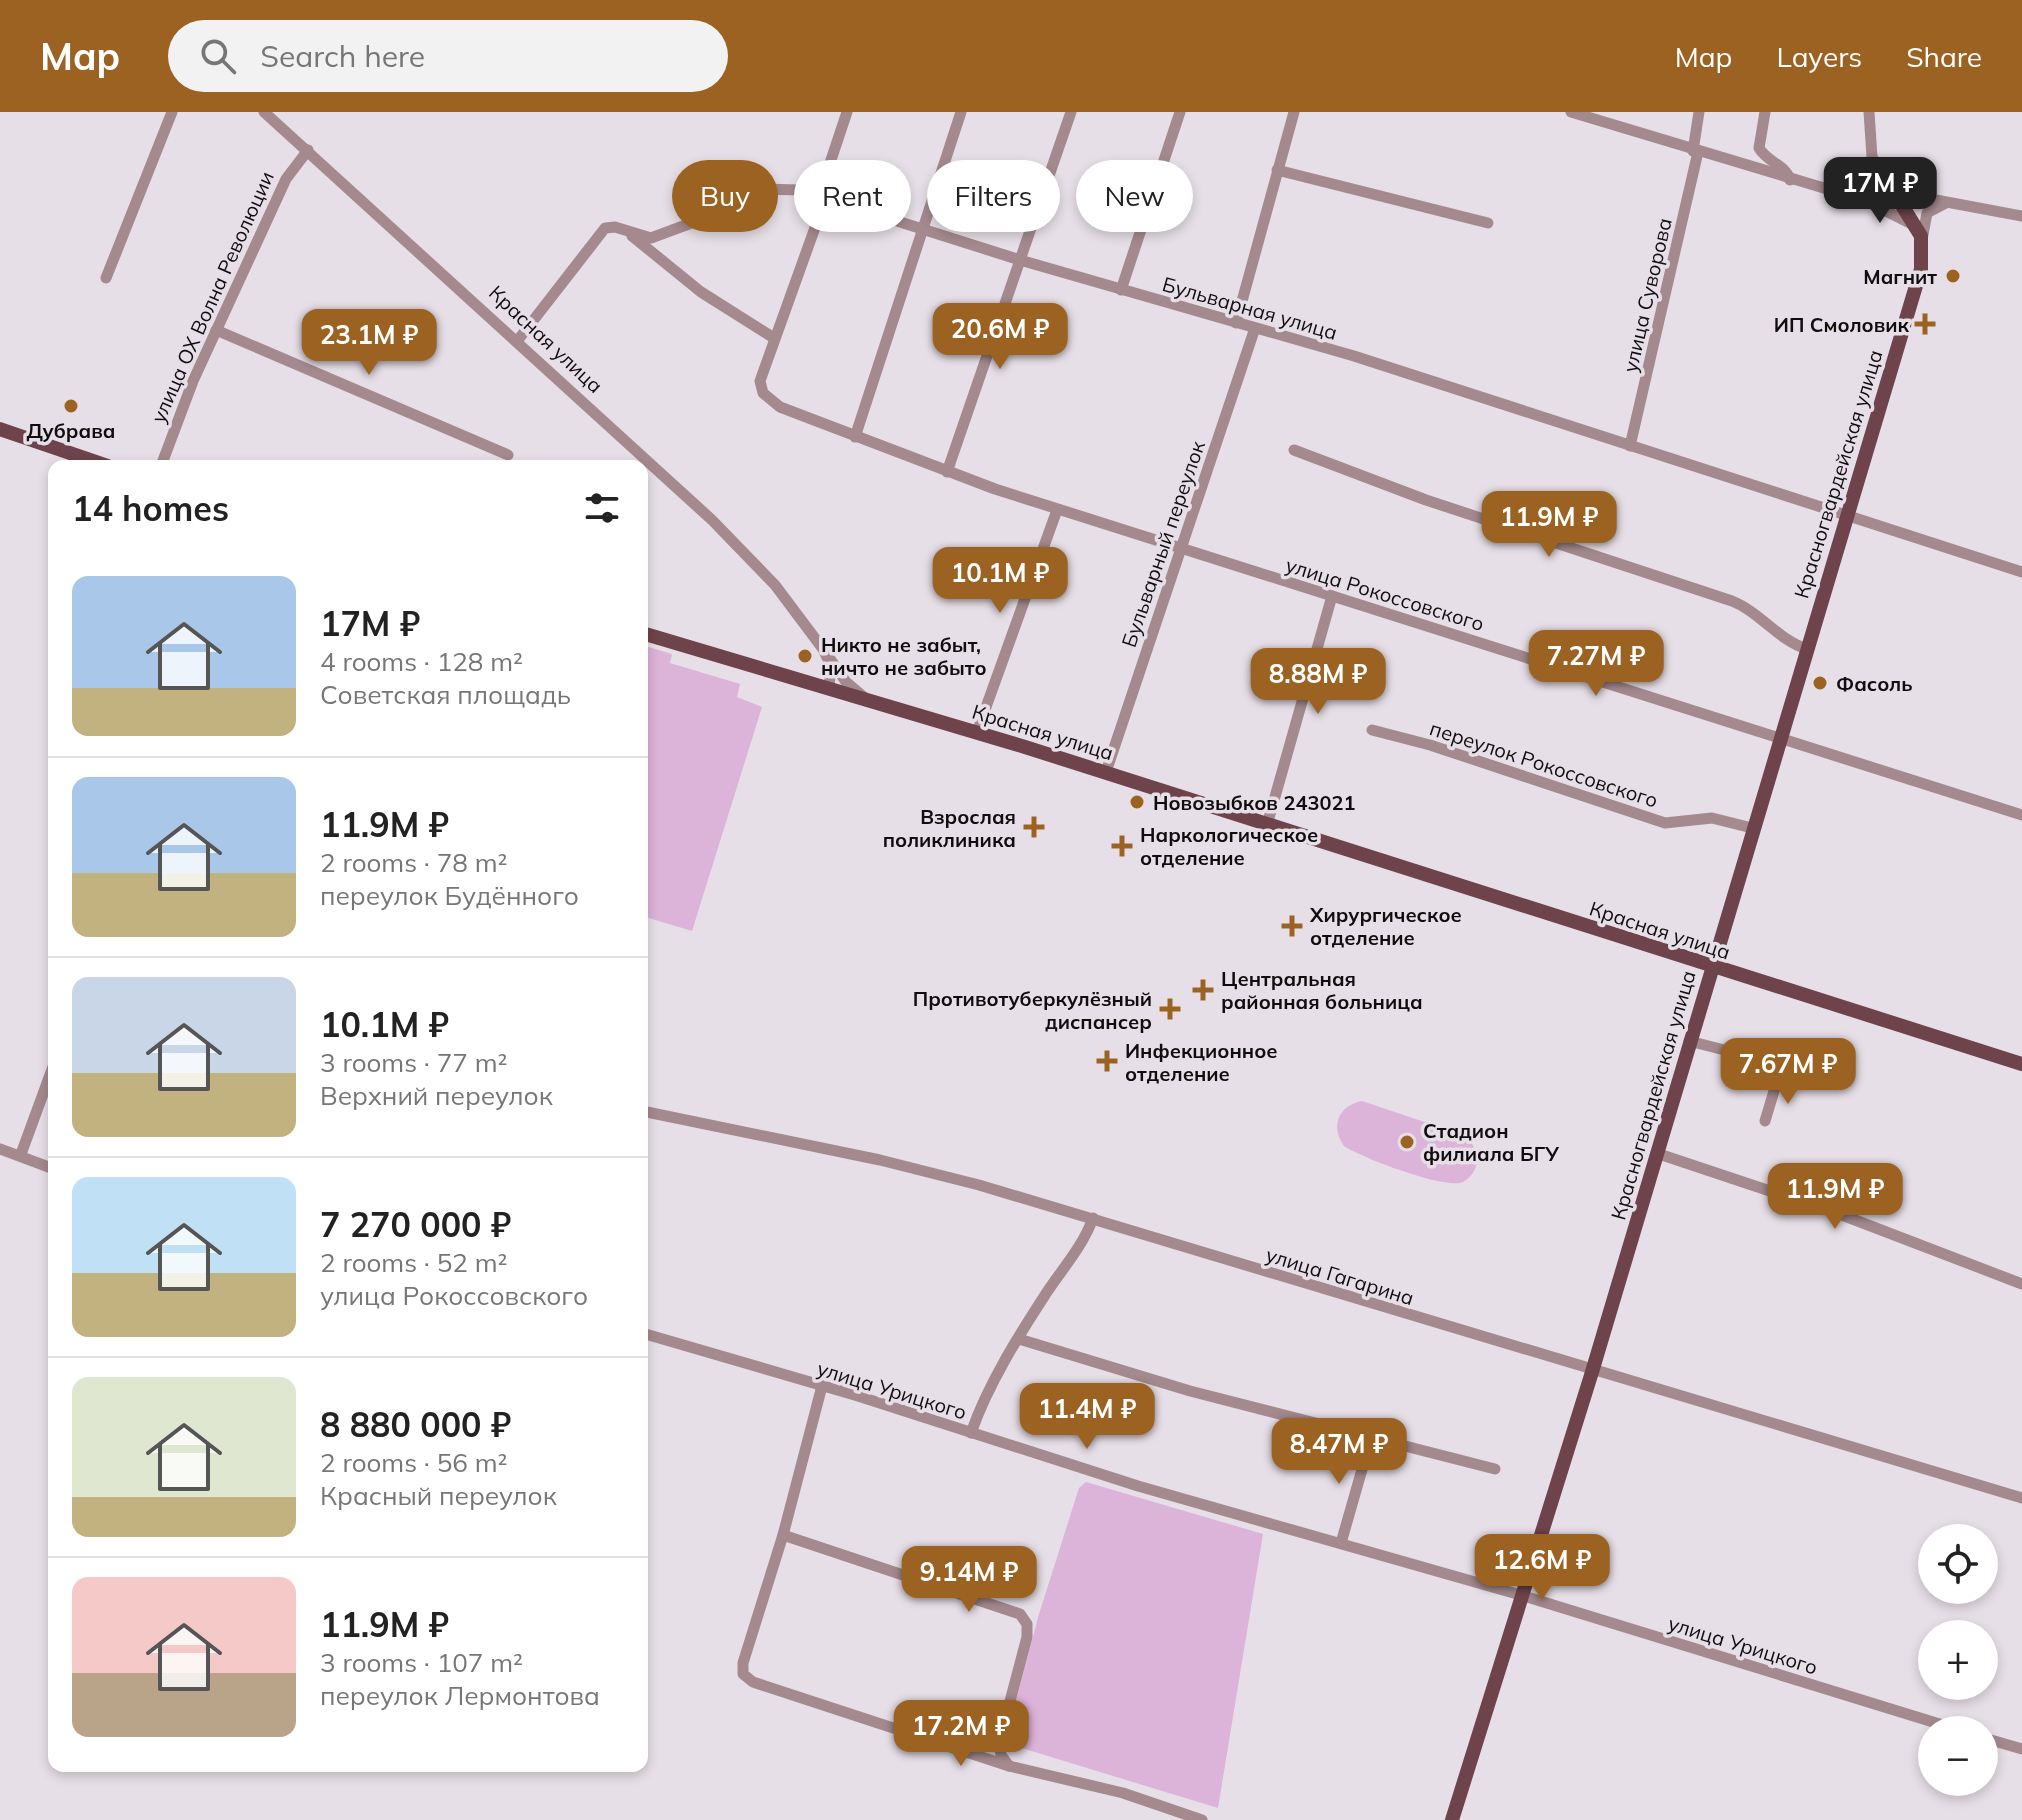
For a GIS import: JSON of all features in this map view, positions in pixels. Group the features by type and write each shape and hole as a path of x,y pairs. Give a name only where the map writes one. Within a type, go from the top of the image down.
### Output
{"main road":[{"path":"1898,199 1920,236"},
{"name":"Красногвардейская улица","path":"1452,1820 1592,1372 1921,269 1920,236"},
{"path":"0,429 90,460"},
{"path":"648,635 829,687"},
{"name":"Красная улица","path":"829,687 1106,772 2022,1064"}],"street":[{"path":"106,278 172,112"},
{"name":"Красная улица","path":"264,112 518,340 646,460"},
{"path":"831,160 847,112"},
{"path":"855,437 961,112"},
{"path":"947,472 1071,112"},
{"path":"1121,290 1180,112"},
{"path":"1236,323 1294,112"},
{"path":"1571,112 1861,199 1896,213 1920,236"},
{"name":"улица Суворова","path":"1630,446 1696,152 1699,112"},
{"path":"1765,112 1759,148 1786,171 1790,180"},
{"path":"1861,199 1879,191 1869,145 1869,112"},
{"name":"улица ОХ Волна Революции","path":"163,460 216,330 286,179 308,150"},
{"path":"1876,166 1898,199"},
{"path":"1876,166 1898,187 1936,200"},
{"path":"1277,170 1488,223"},
{"name":"Бульварная улица","path":"518,340 600,231 610,227 645,238 658,236 713,215 767,188 794,190"},
{"path":"1861,199 1936,200 2022,216"},
{"path":"1920,236 1923,221 1930,210 1938,205 1959,203"},
{"name":"Бульварная улица","path":"911,226 1354,356 2022,572"},
{"path":"628,233 701,292 774,338 812,232"},
{"name":"Бульварный переулок","path":"1106,772 1255,328"},
{"path":"216,330 508,455"},
{"name":"улица Рокоссовского","path":"774,338 761,376 761,390 773,403 855,437 1057,510 2022,815"},
{"path":"1294,450 1426,500 1743,605 1795,645 1807,649"},
{"name":"Красная улица","path":"648,462 751,559 823,649 831,666 829,687"},
{"path":"977,732 1057,510"},
{"path":"1267,825 1332,596"},
{"path":"823,649 846,682 866,698"},
{"name":"переулок Рокоссовского","path":"1372,730 1430,745 1665,823 1674,825 1712,818 1752,828"},
{"path":"1689,1041 1744,1055 1775,1068 1777,1081 1765,1121"},
{"path":"21,1154 48,1080"},
{"name":"улица Гагарина","path":"648,1112 909,1167 1093,1218 1592,1372 2022,1498"},
{"path":"0,1149 21,1154 48,1166"},
{"path":"1656,1153 1842,1215 2022,1284"},
{"path":"971,1433 981,1406 1019,1339 1085,1237 1093,1218"},
{"name":"улица Урицкого","path":"648,1335 1153,1490 1524,1596 1918,1717"},
{"path":"1019,1339 1190,1391 1495,1469"},
{"path":"822,1386 783,1535 743,1663 743,1674 753,1682 1009,1766 1107,1789 1202,1820"},
{"path":"1341,1543 1371,1438"},
{"path":"783,1535 1020,1614 1027,1624 1027,1637 999,1743 1001,1755 1009,1766"},
{"path":"1998,1742 2022,1749"}],"shaded area":[{"path":"648,647 672,654 670,663 740,684 737,697 762,707 692,931 648,918"},
{"name":"Стадион филиала БГУ","path":"1362,1101 1469,1137 1478,1156 1472,1174 1463,1182 1440,1181 1385,1165 1344,1146 1338,1131 1339,1118 1347,1107"},
{"path":"1086,1482 1263,1534 1218,1808 1005,1743 1039,1614 1079,1488"}],"place":[{"name":"Магнит","path":"1953,276"},
{"name":"ИП Смоловик","path":"1925,324"},
{"name":"Дубрава","path":"71,406"},
{"name":"Никто не забыт, ничто не забыто","path":"805,656"},
{"name":"Фасоль","path":"1820,683"},
{"name":"Новозыбков 243021","path":"1137,802"},
{"name":"Взрослая поликлиника","path":"1034,827"},
{"name":"Наркологическое отделение","path":"1122,846"},
{"name":"Хирургическое отделение","path":"1292,926"},
{"name":"Центральная районная больница","path":"1203,990"},
{"name":"Противотуберкулёзный диспансер","path":"1170,1009"},
{"name":"Инфекционное отделение","path":"1107,1061"},
{"name":"Стадион филиала БГУ","path":"1407,1142"}]}
